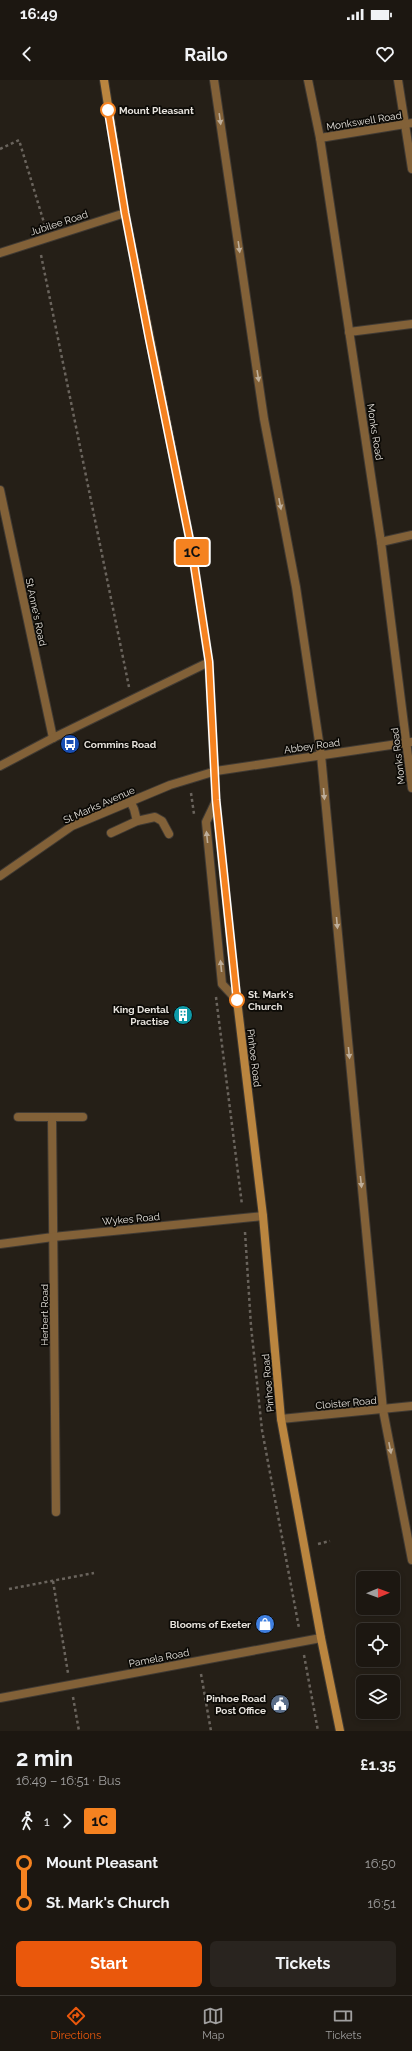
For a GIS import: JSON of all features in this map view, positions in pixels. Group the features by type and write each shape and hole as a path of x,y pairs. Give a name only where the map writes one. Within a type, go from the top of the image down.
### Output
{"main road":[{"name":"Pinhoe Road","path":"104,80 125,213 192,551 209,662 216,770 216,800 237,1000 263,1216 281,1419 321,1638 340,1731"}],"street":[{"path":"214,80 264,419 296,587 321,755 383,1410 412,1560"},
{"name":"Monks Road","path":"308,80 320,138 381,542 409,743 412,788"},
{"path":"398,80 408,123 412,169"},
{"name":"Monkswell Road","path":"320,138 408,123"},
{"name":"Jubilee Road","path":"0,253 125,213"},
{"path":"349,332 412,324"},
{"name":"St Anne's Road","path":"0,490 53,738"},
{"path":"381,542 412,535"},
{"path":"0,766 53,738 209,662"},
{"name":"Abbey Road","path":"216,770 409,743"},
{"name":"St Marks Avenue","path":"0,876 72,826 131,803 170,785 216,770"},
{"path":"216,800 206,822 222,984 237,1000"},
{"path":"131,803 137,821"},
{"path":"111,833 137,821 156,817 162,821 169,834"},
{"path":"18,1117 83,1117"},
{"name":"Herbert Road","path":"52,1118 56,1512"},
{"name":"Wykes Road","path":"0,1244 53,1237 263,1216"},
{"name":"Cloister Road","path":"281,1419 412,1406"},
{"name":"Pamela Road","path":"0,1698 321,1638"}],"path":[{"path":"0,149 19,140 48,237"},
{"path":"38,240 132,699"},
{"path":"194,820 191,789 197,776"},
{"path":"215,990 244,1218 251,1326 262,1430 318,1731"},
{"path":"9,1589 94,1573"},
{"path":"53,1581 79,1731"},
{"path":"199,1661 211,1731"}],"bus line":[{"name":"1C","path":"108,110 125,213 170,447 192,551 209,662 216,770 216,800 237,1000"}],"place":[{"name":"Mount Pleasant","path":"108,110"},
{"name":"Commins Road","path":"70,744"},
{"name":"St. Mark's Church","path":"237,1000"},
{"name":"King Dental Practise","path":"183,1015"},
{"name":"Blooms of Exeter","path":"265,1624"},
{"name":"Pinhoe Road Post Office","path":"280,1704"}]}
